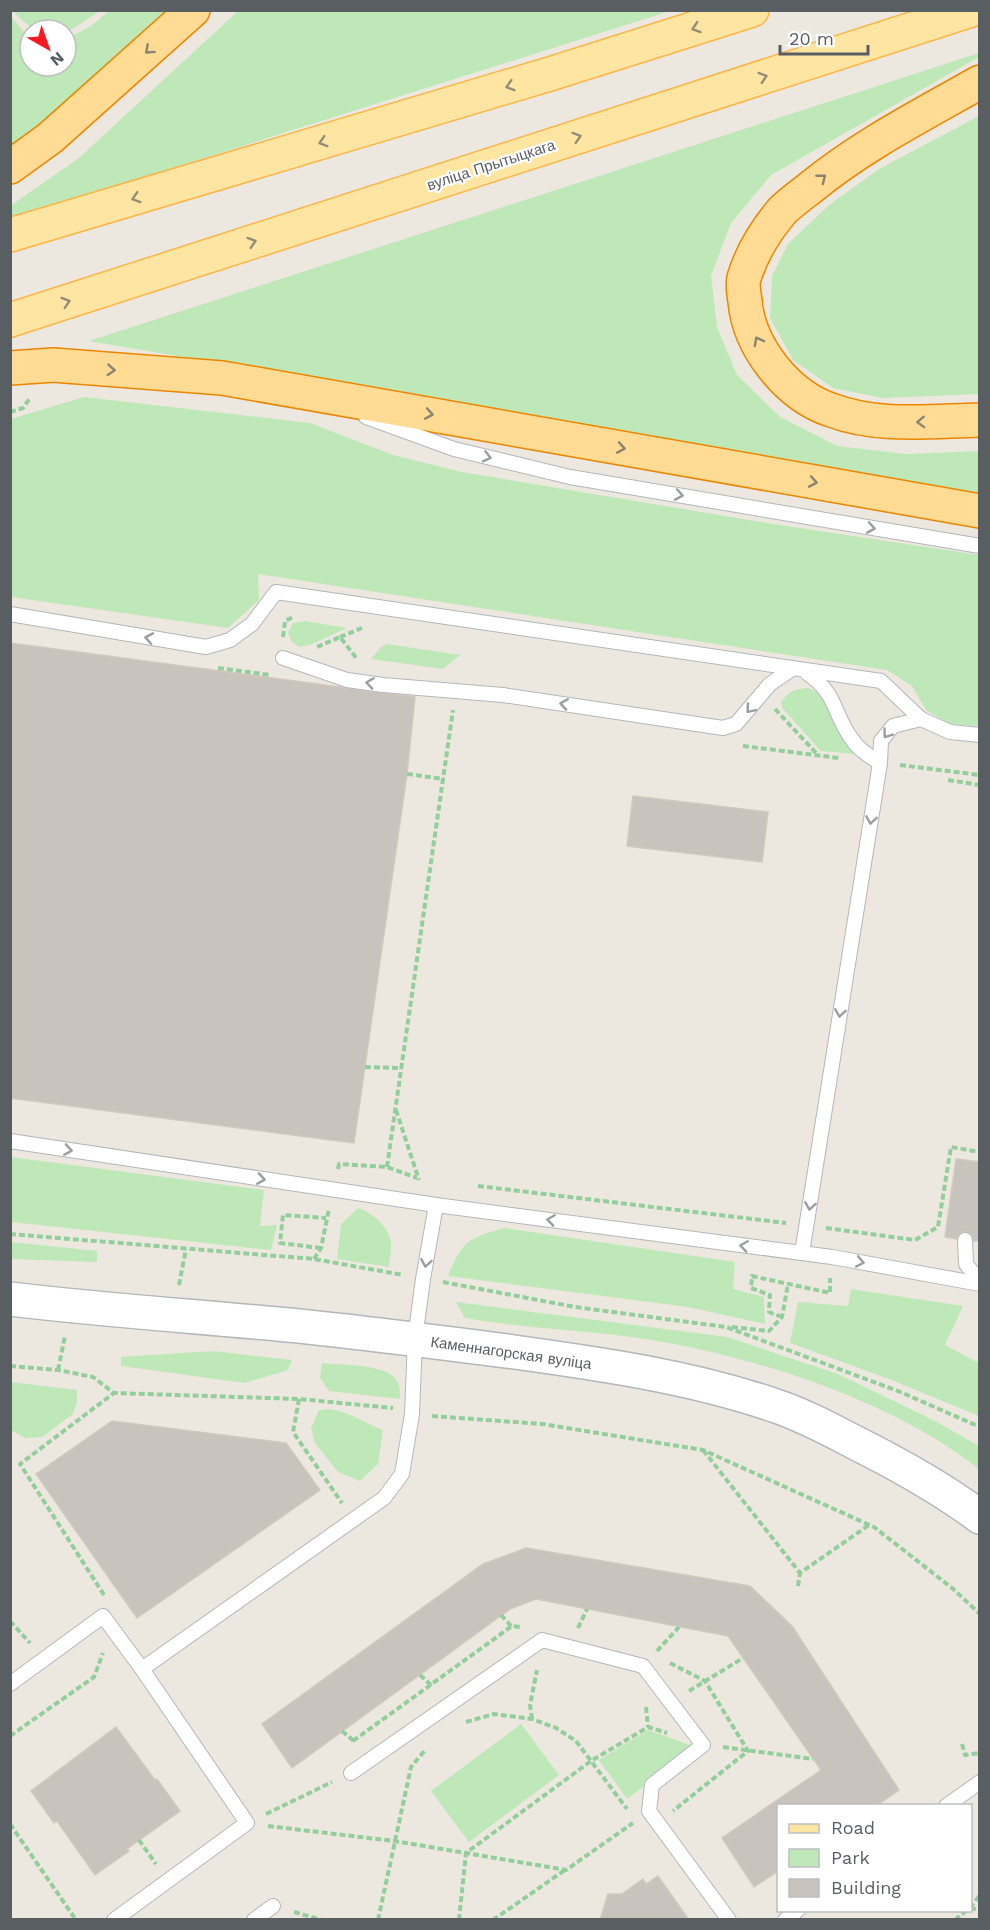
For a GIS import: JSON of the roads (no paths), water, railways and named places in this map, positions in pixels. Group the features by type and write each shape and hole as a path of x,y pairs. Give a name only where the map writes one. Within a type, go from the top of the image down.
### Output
{"highway":[{"path":"10,167 50,138 193,10"},
{"path":"980,82 877,141 825,176 783,210 762,240 743,280 747,318 759,345 777,371 798,392 830,410 882,423 980,420"},
{"path":"10,368 53,365 222,378 980,511"}],"main road":[{"path":"10,235 553,73 752,10"},
{"name":"вуліца Прытыцкага","path":"10,320 971,10"},
{"name":"Каменнагорская вуліца","path":"10,1299 415,1339 570,1360 729,1391 778,1406 821,1425 897,1464 980,1517"}],"lane":[{"path":"293,390 454,449 570,477 980,546"},
{"path":"10,614 206,647 230,640 252,624 276,592 881,681 921,718 950,732 980,735"},
{"path":"283,658 346,680 503,695 723,728 736,724 770,684 792,669"},
{"path":"806,671 831,695 850,738 860,749 880,763"},
{"path":"802,1253 880,763 881,741 893,726 921,718"},
{"path":"10,1141 436,1205 832,1257 980,1283"},
{"path":"142,1669 384,1498 402,1474 412,1414 415,1339 436,1205"},
{"path":"965,1240 966,1264 980,1283"},
{"path":"10,1684 103,1616 247,1823 114,1920"},
{"path":"351,1773 542,1640 643,1666 703,1745 652,1785 649,1811 729,1920"},
{"path":"949,1804 980,1782"},
{"path":"254,1920 273,1906"}]}
